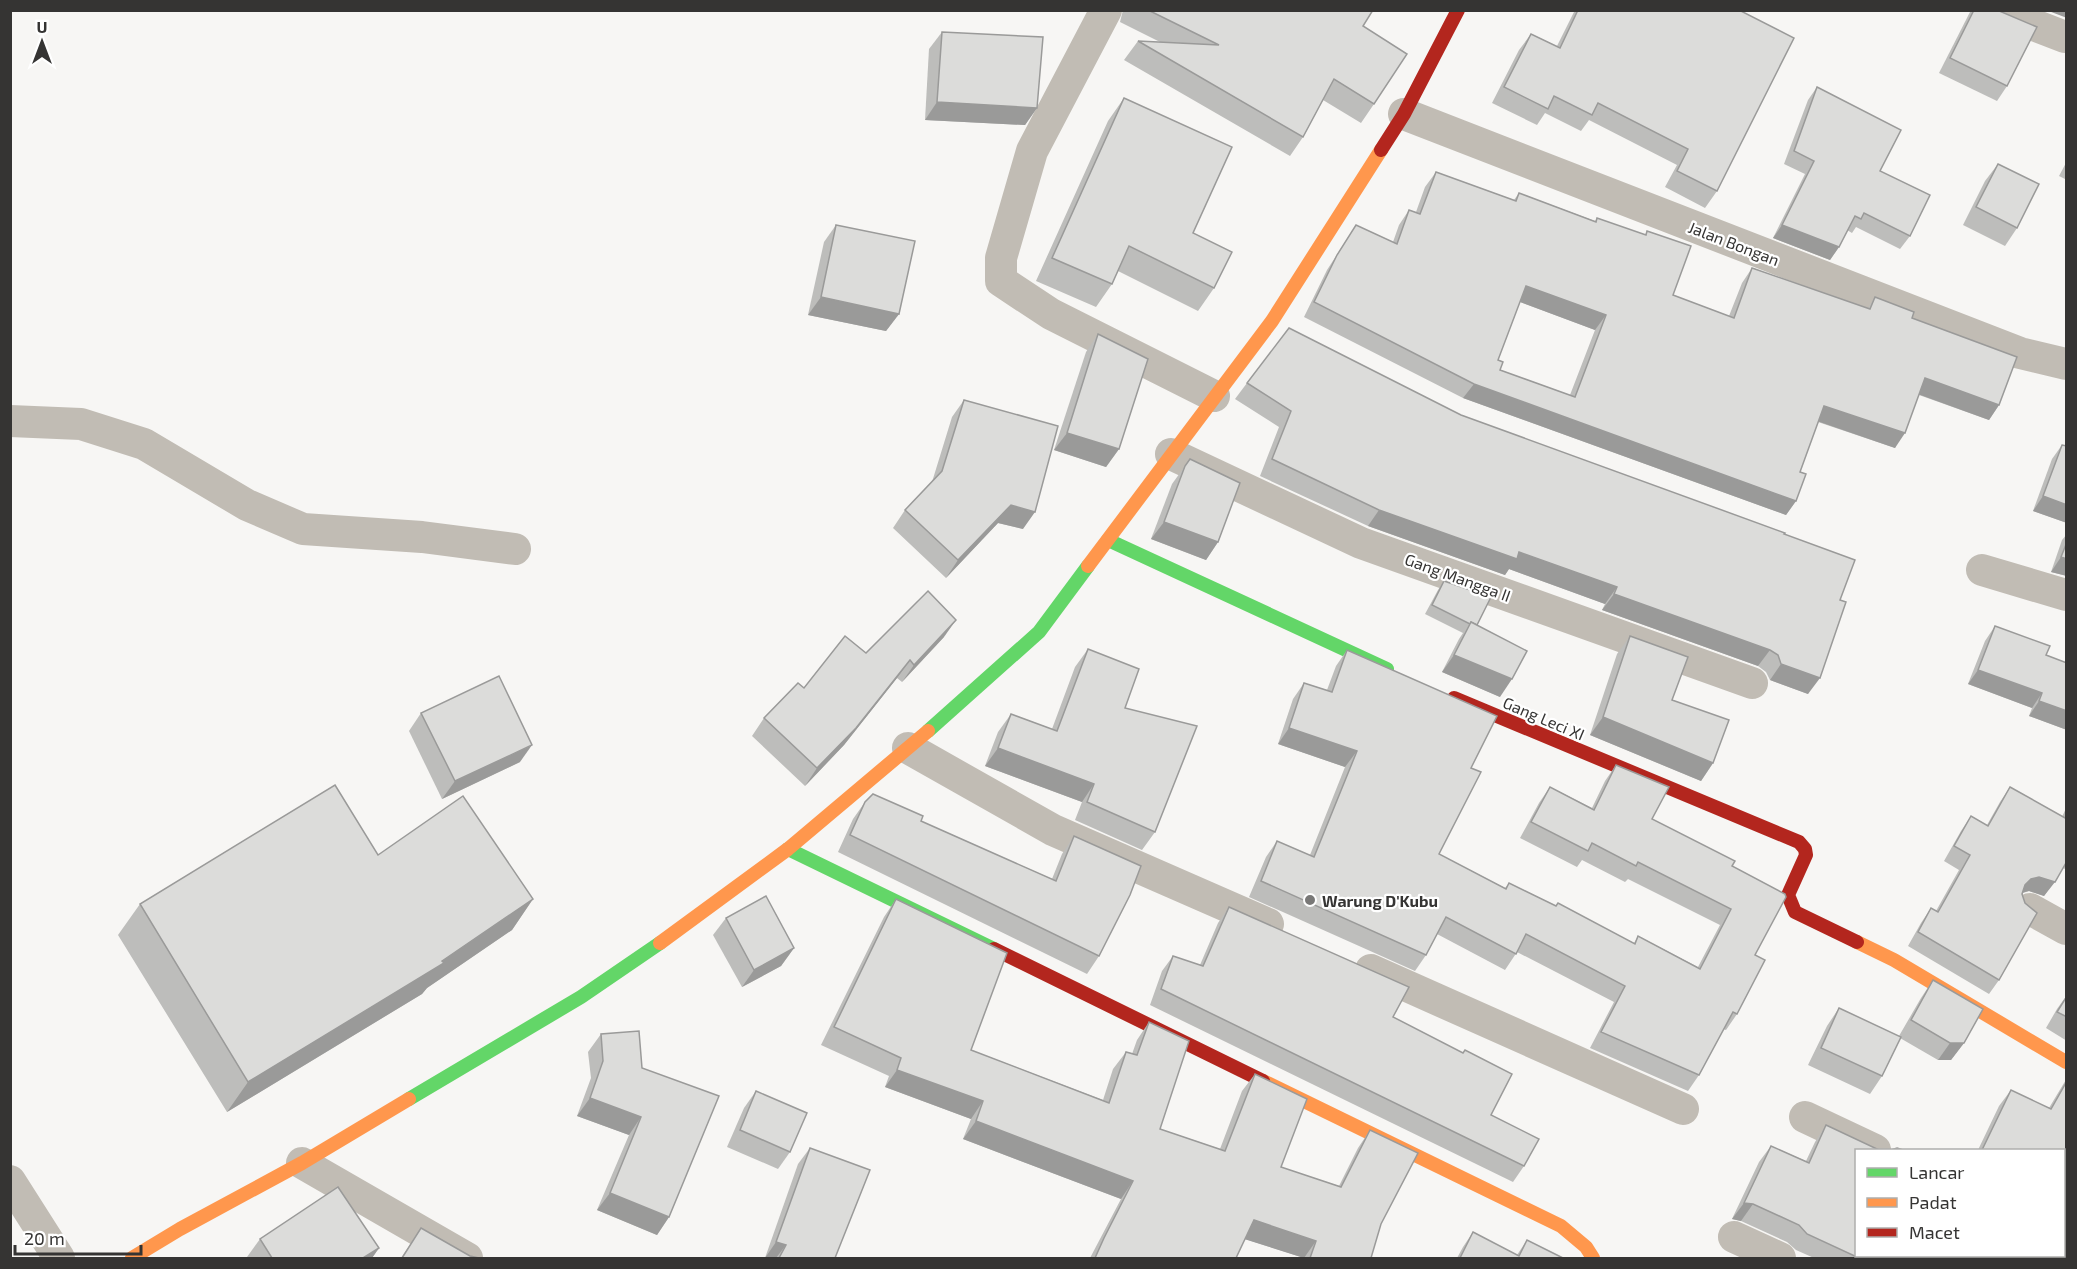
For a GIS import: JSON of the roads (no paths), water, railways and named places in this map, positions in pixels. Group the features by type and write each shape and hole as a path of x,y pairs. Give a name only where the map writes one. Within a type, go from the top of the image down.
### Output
{"street":[{"path":"1106,10 1032,151 1000,258 1000,280 1051,314 1214,396"},
{"path":"132,1258 180,1229 302,1163 581,997 654,948 788,849 908,748 1039,632 1214,396 1282,326 1404,114 1458,10"},
{"path":"1995,10 2065,37"},
{"name":"Jalan Bongan","path":"1404,114 2020,354 2067,364"},
{"path":"10,420 81,424 144,444 247,505 303,529 422,537 515,549"},
{"name":"Gang Mangga II","path":"1171,454 1361,543 1752,683"},
{"path":"1108,540 1395,672"},
{"path":"1982,570 2067,595"},
{"name":"Gang Leci XI","path":"1438,691 1799,842 1805,849 1806,855 1788,895 1795,912 1894,960 2067,1062"},
{"path":"908,748 1053,830 1290,934"},
{"path":"788,849 1561,1226 1586,1247 1593,1258"},
{"path":"2030,909 2067,929"},
{"path":"1345,959 1683,1109"},
{"path":"1805,1117 1873,1149"},
{"path":"302,1163 467,1258"},
{"path":"10,1181 59,1258"},
{"path":"1734,1237 1780,1258"}],"place":[{"name":"Warung D'Kubu","path":"1310,900"}]}
